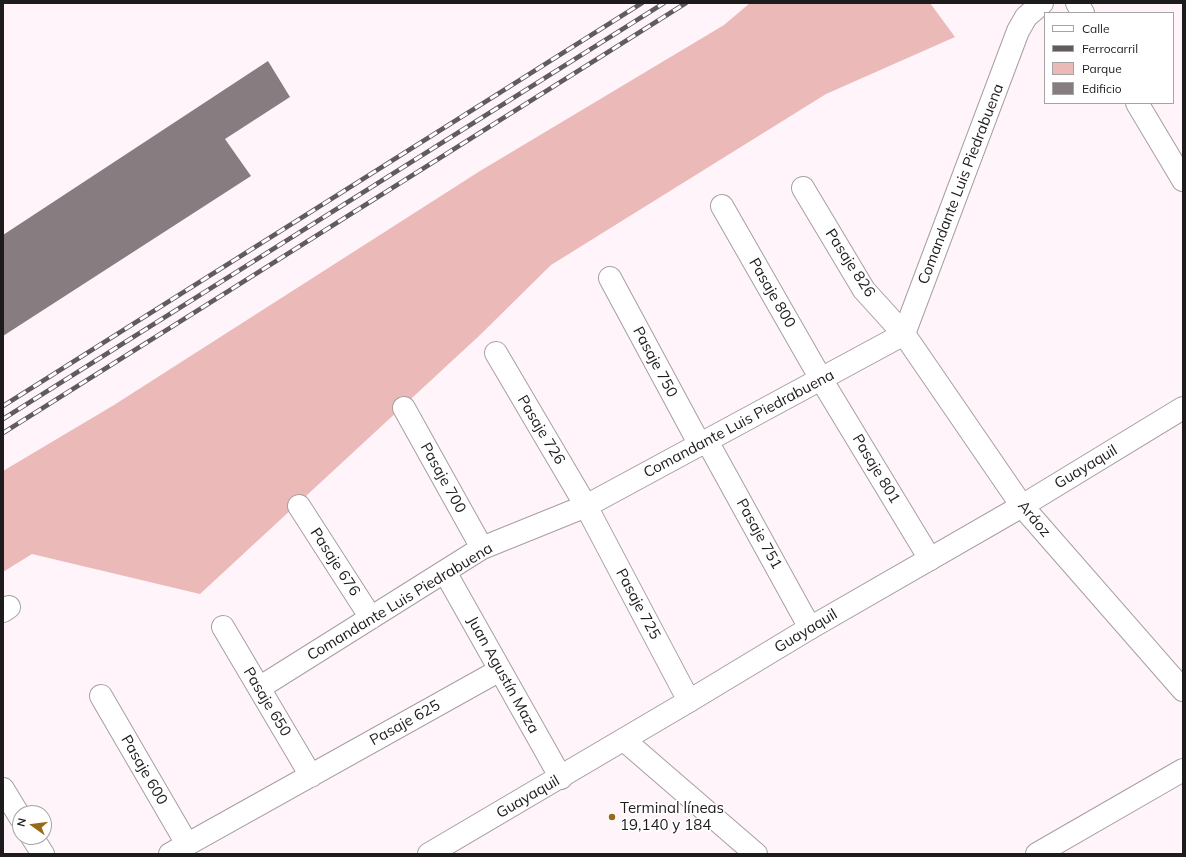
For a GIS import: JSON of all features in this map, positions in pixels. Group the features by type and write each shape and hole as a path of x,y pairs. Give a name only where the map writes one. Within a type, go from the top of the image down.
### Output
{"street":[{"name":"Comandante Luis Piedrabuena","path":"259,688 482,548 586,506 904,334 1018,31 1022,10 1042,3"},
{"path":"1077,3 1082,12"},
{"path":"1138,104 1183,180"},
{"name":"Pasaje 826","path":"803,188 864,290 904,334"},
{"name":"Pasaje 800","path":"722,206 821,379"},
{"name":"Pasaje 750","path":"610,278 704,443"},
{"name":"Aráoz","path":"904,334 1022,506 1183,690"},
{"name":"Pasaje 726","path":"496,353 586,506"},
{"name":"Pasaje 801","path":"821,379 930,559"},
{"name":"Pasaje 700","path":"404,408 482,548"},
{"name":"Guayaquil","path":"429,854 561,778 810,628 1022,506 1183,408"},
{"name":"Pasaje 751","path":"704,443 810,628"},
{"name":"Pasaje 676","path":"299,506 371,618"},
{"name":"Pasaje 725","path":"586,506 690,701"},
{"name":"Juan Agustín Maza","path":"445,572 561,778"},
{"name":"Pasaje 650","path":"223,627 311,776"},
{"name":"Pasaje 625","path":"311,776 500,670"},
{"name":"Pasaje 600","path":"101,696 178,849"},
{"path":"624,740 756,854"},
{"path":"1037,854 1183,770"},
{"path":"178,849 311,776"},
{"path":"3,789 13,805"},
{"path":"37,845 43,854"}],"green space":[{"path":"750,3 930,3 955,37 826,94 551,265 480,335 200,594 32,554 3,572 3,471 114,405 480,171 724,25"}],"building":[{"path":"268,61 290,97 225,139 251,176 3,336 3,235"}],"railway":[{"path":"3,406 642,3"},
{"path":"3,419 664,3"},
{"path":"3,433 686,3"}],"place":[{"name":"Terminal líneas 19,140 y 184","path":"612,817"}]}
